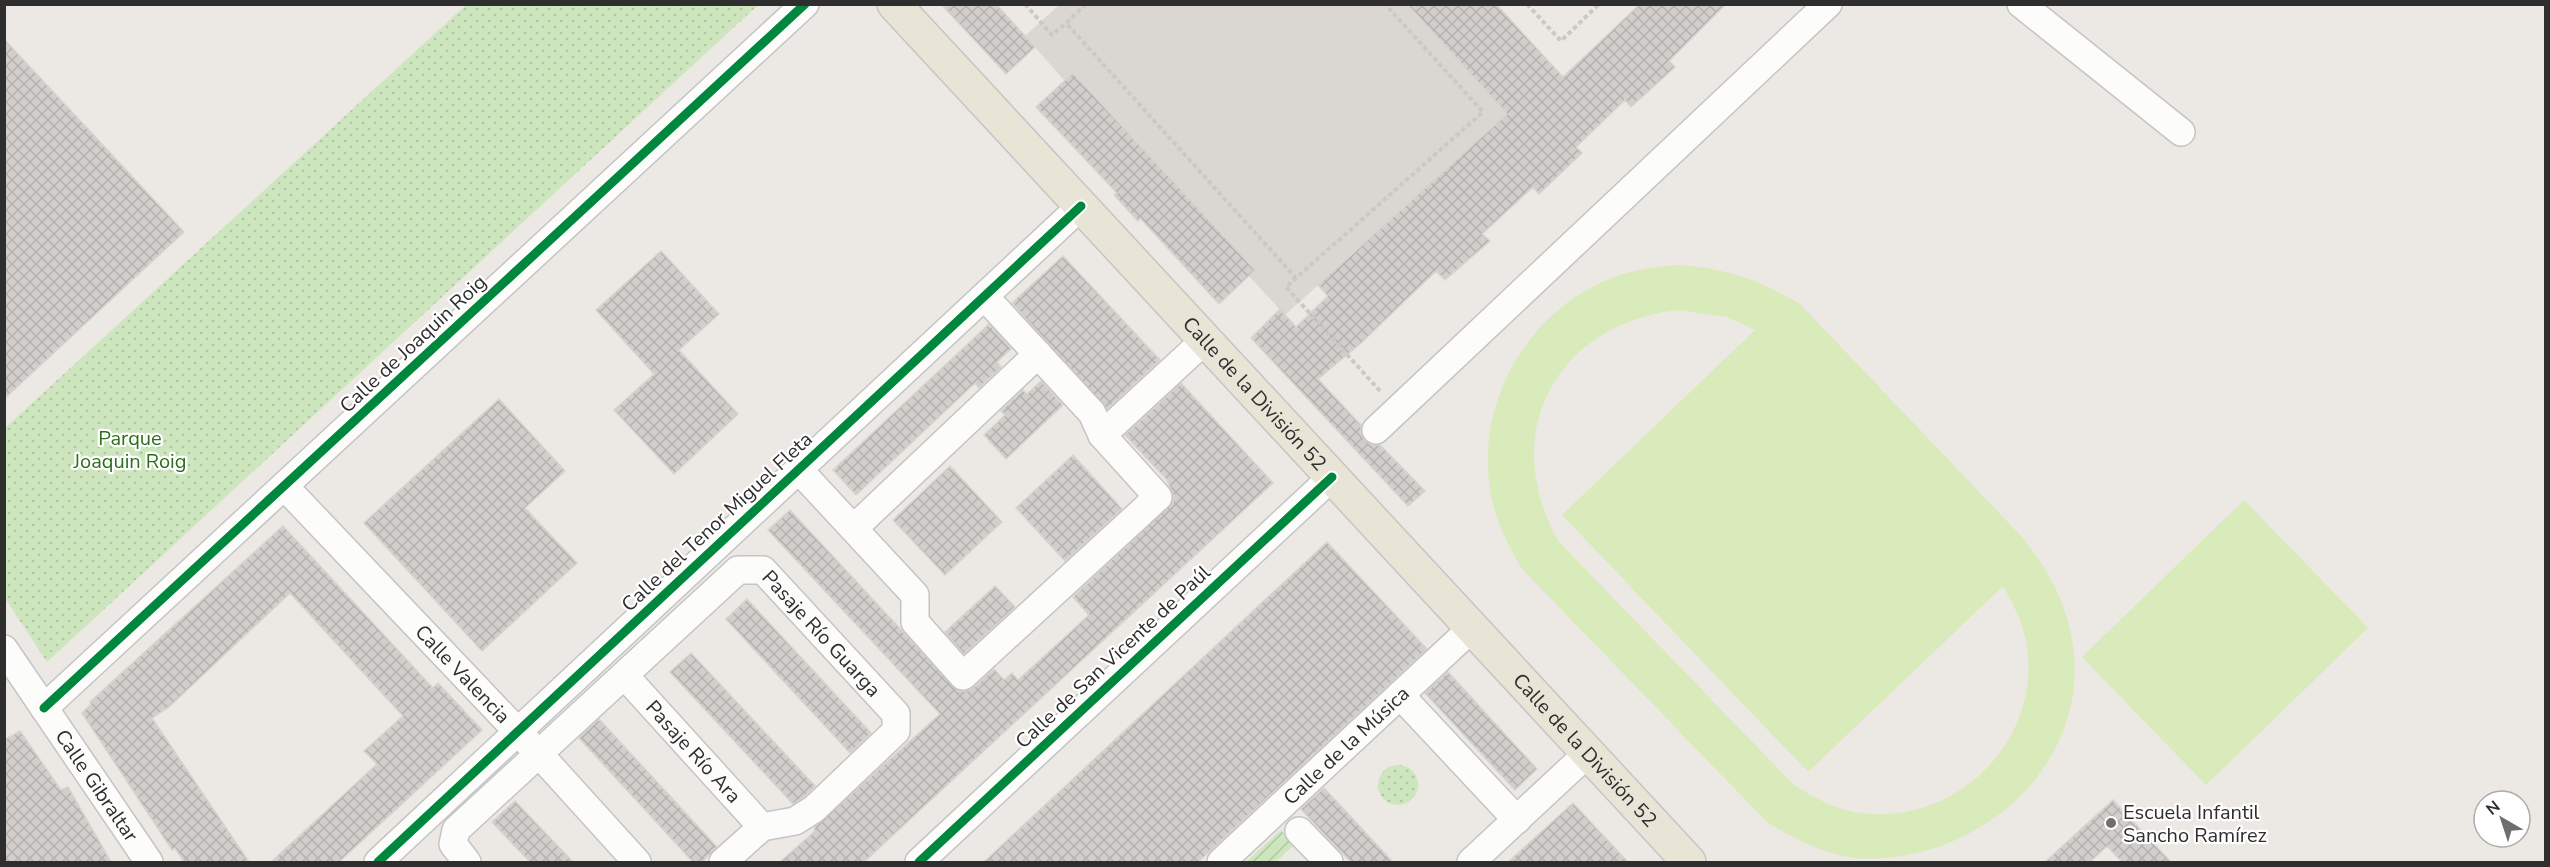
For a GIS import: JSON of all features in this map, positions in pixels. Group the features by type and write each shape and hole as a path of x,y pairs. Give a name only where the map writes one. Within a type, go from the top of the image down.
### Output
{"main road":[{"name":"Calle de la División 52","path":"894,4 1689,862"}],"street":[{"name":"Calle de Joaquin Roig","path":"44,708 805,4"},
{"path":"1376,430 1828,4"},
{"path":"2021,4 2181,132"},
{"name":"Calle del Tenor Miguel Fleta","path":"378,862 1081,207"},
{"path":"800,470 915,595 915,622 963,676 1158,497 1102,435 1092,413 985,297"},
{"path":"1102,435 1205,340"},
{"path":"854,528 1038,354"},
{"name":"Calle de San Vicente de Paúl","path":"919,862 1332,477"},
{"name":"Calle Valencia","path":"285,487 539,754 637,862"},
{"name":"Pasaje Río Guarga","path":"467,862 453,844 456,830 738,570 763,570 896,714 896,731 814,809 795,821 762,827"},
{"name":"Calle de la Música","path":"1221,862 1472,628"},
{"name":"Calle Gibraltar","path":"4,649 149,862"},
{"name":"Pasaje Río Ara","path":"625,676 762,827"},
{"path":"1400,695 1516,820"},
{"path":"1471,862 1588,753"},
{"path":"723,862 762,827"},
{"path":"1299,831 1329,862"}],"path":[{"path":"1024,4 1052,35 1086,4"},
{"path":"1384,4 1483,112 1286,287 1397,409"},
{"path":"1527,4 1561,41 1599,4"},
{"path":"1066,23 1296,278"}],"green space":[{"name":"Parque Joaquin Roig","path":"466,5 758,5 47,662 5,598 5,428"},
{"path":"1678,265 1727,272 1771,288 1800,304 2022,537 2041,562 2055,588 2066,616 2073,646 2073,691 2063,732 2043,770 2014,802 1980,827 1941,846 1898,857 1854,858 1820,849 1777,828 1767,822 1522,569 1514,555 1497,519 1488,475 1489,439 1496,404 1510,371 1529,340 1554,314 1582,293 1623,274","holes":["1679,310 1727,317 1755,330 1562,515 1808,772 2003,586 2019,618 2028,654 2027,688 2018,720 2003,748 1982,773 1956,792 1927,806 1895,813 1861,813 1834,806 1794,785 1559,542 1541,502 1534,462 1537,425 1550,390 1571,361 1600,337 1636,319"]},
{"path":"2244,500 2368,628 2206,785 2082,657"},
{"path":"1398,765 1406,766 1412,771 1417,777 1417,793 1412,799 1406,804 1398,805 1390,804 1384,799 1379,793 1378,785 1379,777 1384,771 1390,766"},
{"path":"1281,830 1294,845 1276,862 1246,862"}],"shaded area":[{"path":"1059,5 1407,5 1507,114 1285,315 1249,276 1255,270 1074,73 1064,80 1025,36"}],"building":[{"path":"941,4 996,4 1035,47 1006,74"},
{"path":"1407,4 1496,4 1563,77 1640,4 1726,4 1669,61 1675,67 1631,107 1625,100 1576,147 1582,153 1539,194 1533,187 1482,234 1490,241 1445,280 1436,271 1360,344 1318,379 1361,425 1361,434 1365,441 1372,445 1380,445 1425,491 1408,506 1251,338 1280,309 1296,327 1328,296 1318,285 1507,114"},
{"path":"4,39 184,232 4,399"},
{"path":"1073,73 1255,270 1219,304 1140,218 1138,221 1114,195 1117,193 1036,107"},
{"path":"661,251 719,314 679,350 738,414 674,474 614,410 654,374 596,310"},
{"path":"1063,256 1160,360 1107,409 1012,303"},
{"path":"989,324 1011,349 997,362 1001,367 979,388 975,383 856,495 833,470"},
{"path":"1041,381 1063,405 1006,459 984,435 1005,415 1001,411 1023,390 1027,394"},
{"path":"1181,383 1273,483 864,862 780,862 814,832 815,827 940,714 768,530 790,510 958,691 973,688 994,669 1004,680 1012,673 1018,680 1089,615 1073,597 1173,502 1174,497 1167,480 1125,435"},
{"path":"499,399 565,471 525,508 577,563 482,651 364,523"},
{"path":"1073,455 1122,509 1065,561 1016,508"},
{"path":"950,466 1002,522 945,575 893,520"},
{"path":"283,526 433,688 438,683 482,730 339,862 271,862 377,764 364,751 403,716 290,593 169,707 152,718 249,862 184,862 175,848 172,850 82,713 91,704 90,702"},
{"path":"1327,542 1427,649 1198,862 984,862"},
{"path":"995,586 1015,607 964,654 945,632"},
{"path":"747,599 871,733 850,753 726,619"},
{"path":"691,653 815,786 804,797 793,804 670,672"},
{"path":"1448,672 1537,769 1515,790 1425,693"},
{"path":"599,719 717,847 702,862 693,862 579,738"},
{"path":"20,731 61,790 68,787 111,862 4,862 4,740"},
{"path":"1324,788 1393,862 1351,862 1324,834 1301,809"},
{"name":"Escuela Infantil Sancho Ramírez","path":"2113,800 2171,862 2122,862 2107,846 2090,862 2045,862"},
{"path":"515,801 573,862 530,862 492,822"},
{"path":"1573,803 1628,862 1508,862 1551,823"}],"cycle path":[{"path":"44,708 805,4"},
{"path":"378,862 1081,206"},
{"path":"919,862 1332,477"}],"place":[{"name":"Escuela Infantil Sancho Ramírez","path":"2111,823"}]}
